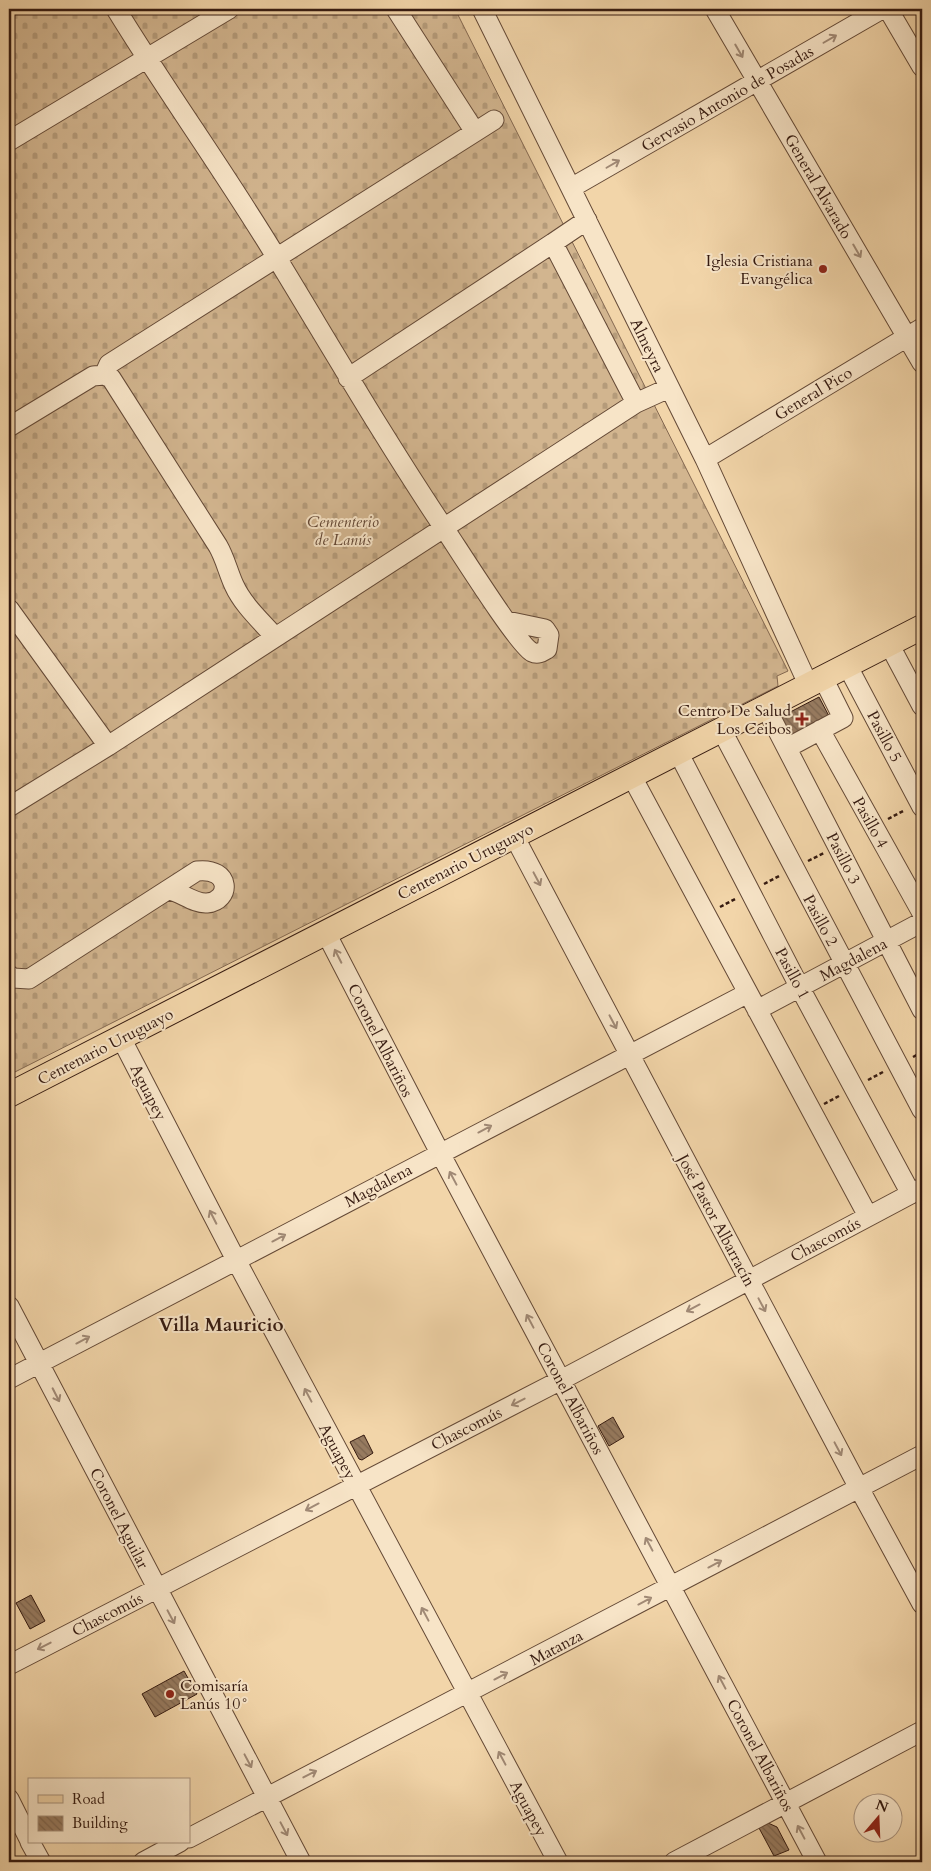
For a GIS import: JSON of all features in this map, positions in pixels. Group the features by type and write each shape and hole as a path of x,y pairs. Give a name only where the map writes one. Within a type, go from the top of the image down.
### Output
{"main road":[{"name":"Centenario Uruguayo","path":"9,1095 922,627"}],"street":[{"path":"116,9 277,258 348,378 443,527 507,622"},
{"path":"9,141 229,9"},
{"path":"396,9 475,132"},
{"name":"Almeyra","path":"482,9 815,681 844,718 820,730"},
{"name":"General Alvarado","path":"715,9 757,81 915,332 922,363"},
{"name":"Gervasio Antonio de Posadas","path":"571,188 882,9"},
{"path":"888,9 922,68"},
{"path":"104,375 109,364 494,120"},
{"path":"348,378 587,220"},
{"path":"553,244 636,403"},
{"name":"General Pico","path":"705,459 915,332"},
{"path":"9,427 93,376 104,375 111,378 227,561 234,586 274,637"},
{"path":"9,807 108,746 636,403 669,388"},
{"path":"9,609 108,746"},
{"path":"889,644 922,706"},
{"name":"Pasillo 5","path":"848,665 921,805"},
{"name":"Pasillo 3","path":"765,706 922,1010"},
{"name":"Pasillo 2","path":"720,729 922,1110"},
{"path":"787,748 820,730"},
{"name":"Pasillo 4","path":"820,730 922,913"},
{"name":"Pasillo 1","path":"678,752 800,988 916,1191"},
{"path":"631,775 868,1216"},
{"name":"José Pastor Albarracín","path":"514,836 858,1488 922,1604"},
{"path":"9,975 13,978 29,979 163,892 170,890"},
{"name":"Magdalena","path":"757,1010 922,922"},
{"name":"Coronel Albariños","path":"326,932 440,1153 817,1862"},
{"name":"Magdalena","path":"9,1379 629,1053 748,993"},
{"name":"Aguapey","path":"121,1038 236,1260 558,1862"},
{"name":"Chascomús","path":"9,1665 356,1484 561,1380 916,1191"},
{"name":"Coronel Aguilar","path":"9,1306 301,1862"},
{"name":"Matanza","path":"190,1837 266,1796 468,1694 922,1455"},
{"path":"674,1862 922,1731"},
{"path":"9,1799 28,1837"},
{"path":"31,1844 40,1862"},
{"path":"143,1862 176,1844"}],"path":[{"path":"874,826 921,805"},
{"path":"706,915 837,846"}],"green space":[{"name":"Cementerio de Lanús","path":"9,9 455,9 788,671 777,676 778,686 9,1075"}],"building":[{"name":"Centro De Salud Los Ceibos","path":"819,697 830,718 786,741 775,720"},
{"path":"613,1417 624,1437 609,1446 598,1426"},
{"path":"364,1435 373,1453 362,1460 359,1459 350,1442"},
{"path":"31,1595 45,1621 30,1629 16,1603"},
{"name":"Comisaría Lanús 10°","path":"184,1671 197,1694 155,1717 142,1694"},
{"path":"768,1823 777,1827 789,1850 774,1856 759,1828"}],"place":[{"name":"Iglesia Cristiana Evangélica","path":"823,269"},
{"name":"Centro De Salud Los Ceibos","path":"802,719"},
{"name":"Comisaría Lanús 10°","path":"170,1694"}],"district":[{"name":"Villa Mauricio","path":"221,1324"}]}
